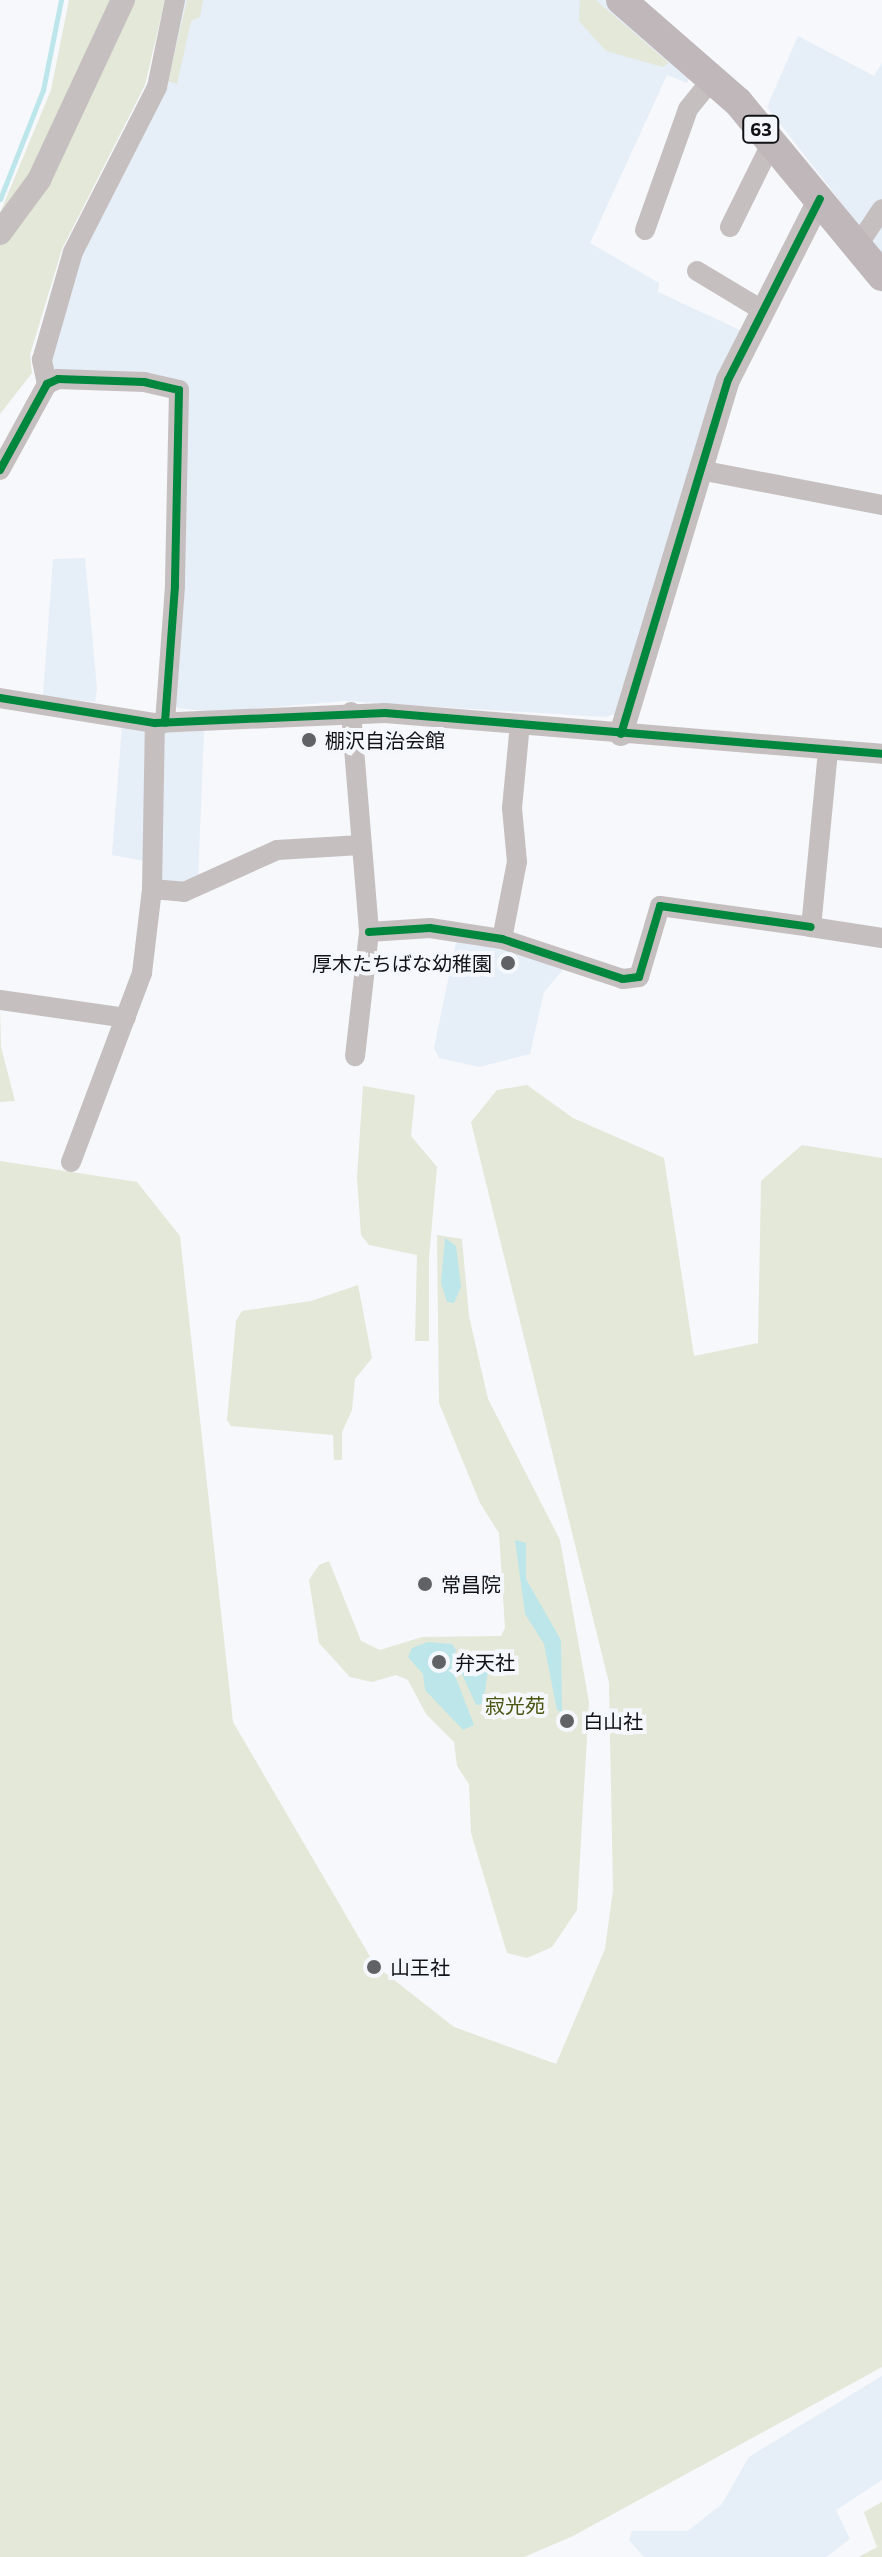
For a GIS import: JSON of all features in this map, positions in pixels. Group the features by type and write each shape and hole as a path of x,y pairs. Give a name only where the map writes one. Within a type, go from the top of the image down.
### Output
{"main road":[{"name":"63","path":"621,0 713,78 772,142 882,276"}],"street":[{"path":"0,233 39,180 123,0"},
{"path":"47,384 42,360 73,252 157,87 175,0"},
{"path":"645,230 655,180 688,109 713,78"},
{"path":"730,217 772,142"},
{"path":"621,734 728,380 820,199"},
{"path":"858,245 882,209"},
{"path":"697,271 712,276 712,290 762,310"},
{"path":"0,470 47,384 58,379 179,390 175,586 160,723 152,889 142,973 71,1162"},
{"path":"700,470 882,505"},
{"path":"0,698 160,723 351,712 882,754"},
{"path":"351,712 369,932 355,1056"},
{"path":"502,939 517,862 512,808 520,724"},
{"path":"811,927 828,751"},
{"path":"152,889 184,892 277,850 361,845"},
{"path":"369,932 430,928 502,939 623,979 639,977 660,906 882,938"},
{"path":"0,1000 126,1018"}],"shaded area":[{"path":"180,0 608,0 692,72 687,83 667,75 590,243 659,283 658,292 744,332 616,714 605,717 345,701 214,712 178,708 173,701 186,385 53,374 47,356 77,257 159,88"},
{"path":"798,36 874,76 882,63 882,255 767,107"},
{"path":"85,558 97,689 95,702 43,696 53,559"},
{"path":"122,726 145,729 149,862 112,855"},
{"path":"204,731 198,880 182,887 160,885 162,732"},
{"path":"457,937 567,965 544,992 530,1054 479,1067 439,1058 434,1048"},
{"path":"882,2376 882,2480 836,2510 850,2539 826,2557 644,2557 629,2540 632,2531 688,2531 722,2504 749,2457"}],"green space":[{"path":"69,0 165,0 145,85 62,249 30,355 32,373 0,414 0,213 51,90"},
{"path":"187,0 203,0 200,17 191,21 177,84 168,81"},
{"path":"580,0 596,0 669,63 663,67 606,51 579,21"},
{"path":"0,1006 1,1047 15,1101 0,1102"},
{"path":"527,1085 573,1118 664,1158 694,1356 758,1343 761,1181 802,1145 882,1158 882,2367 573,2536 524,2557 0,2557 0,1161 137,1182 180,1236 233,1722 375,1965 454,2027 556,2064 605,1949 613,1890 609,1683 471,1122 497,1090"},
{"path":"363,1086 415,1095 411,1136 437,1167 429,1258 429,1341 415,1341 417,1255 369,1245 361,1235 357,1177"},
{"name":"寂光苑","path":"437,1235 462,1239 469,1316 488,1399 560,1540 589,1702 577,1910 552,1947 527,1958 507,1953 471,1833 469,1784 457,1766 454,1742 426,1714 408,1680 396,1675 372,1682 350,1677 319,1643 309,1580 319,1565 329,1561 361,1641 380,1650 422,1637 501,1636 505,1628 499,1533 480,1503 439,1403"},
{"path":"358,1285 372,1358 355,1379 352,1410 342,1432 342,1460 334,1460 333,1435 231,1426 227,1420 236,1321 242,1311 311,1301"},
{"path":"882,2502 882,2557 859,2557 877,2547 864,2512"}],"water":[{"path":"445,1238 456,1246 461,1287 454,1303 447,1302 441,1283"},
{"path":"515,1540 526,1543 526,1579 561,1640 562,1712 557,1710 544,1644 525,1614"},
{"path":"428,1642 452,1644 456,1650 451,1665 474,1725 463,1730 425,1690 423,1674 408,1657 412,1648"},
{"path":"478,1656 488,1671 483,1704 476,1705 457,1663 462,1657"}],"waterway":[{"path":"0,199 43,90 61,0"}],"cycle path":[{"path":"621,734 728,380 820,199"},
{"path":"0,470 47,384 58,379 144,382 179,390 175,586 165,723"},
{"path":"0,698 155,723 385,713 882,754"},
{"path":"369,932 430,928 502,939 623,979 639,977 660,906 811,927"}],"place":[{"name":"棚沢自治会館","path":"309,740"},
{"name":"厚木たちばな幼稚園","path":"508,963"},
{"name":"常昌院","path":"425,1584"},
{"name":"弁天社","path":"439,1662"},
{"name":"白山社","path":"567,1721"},
{"name":"山王社","path":"374,1967"}]}
